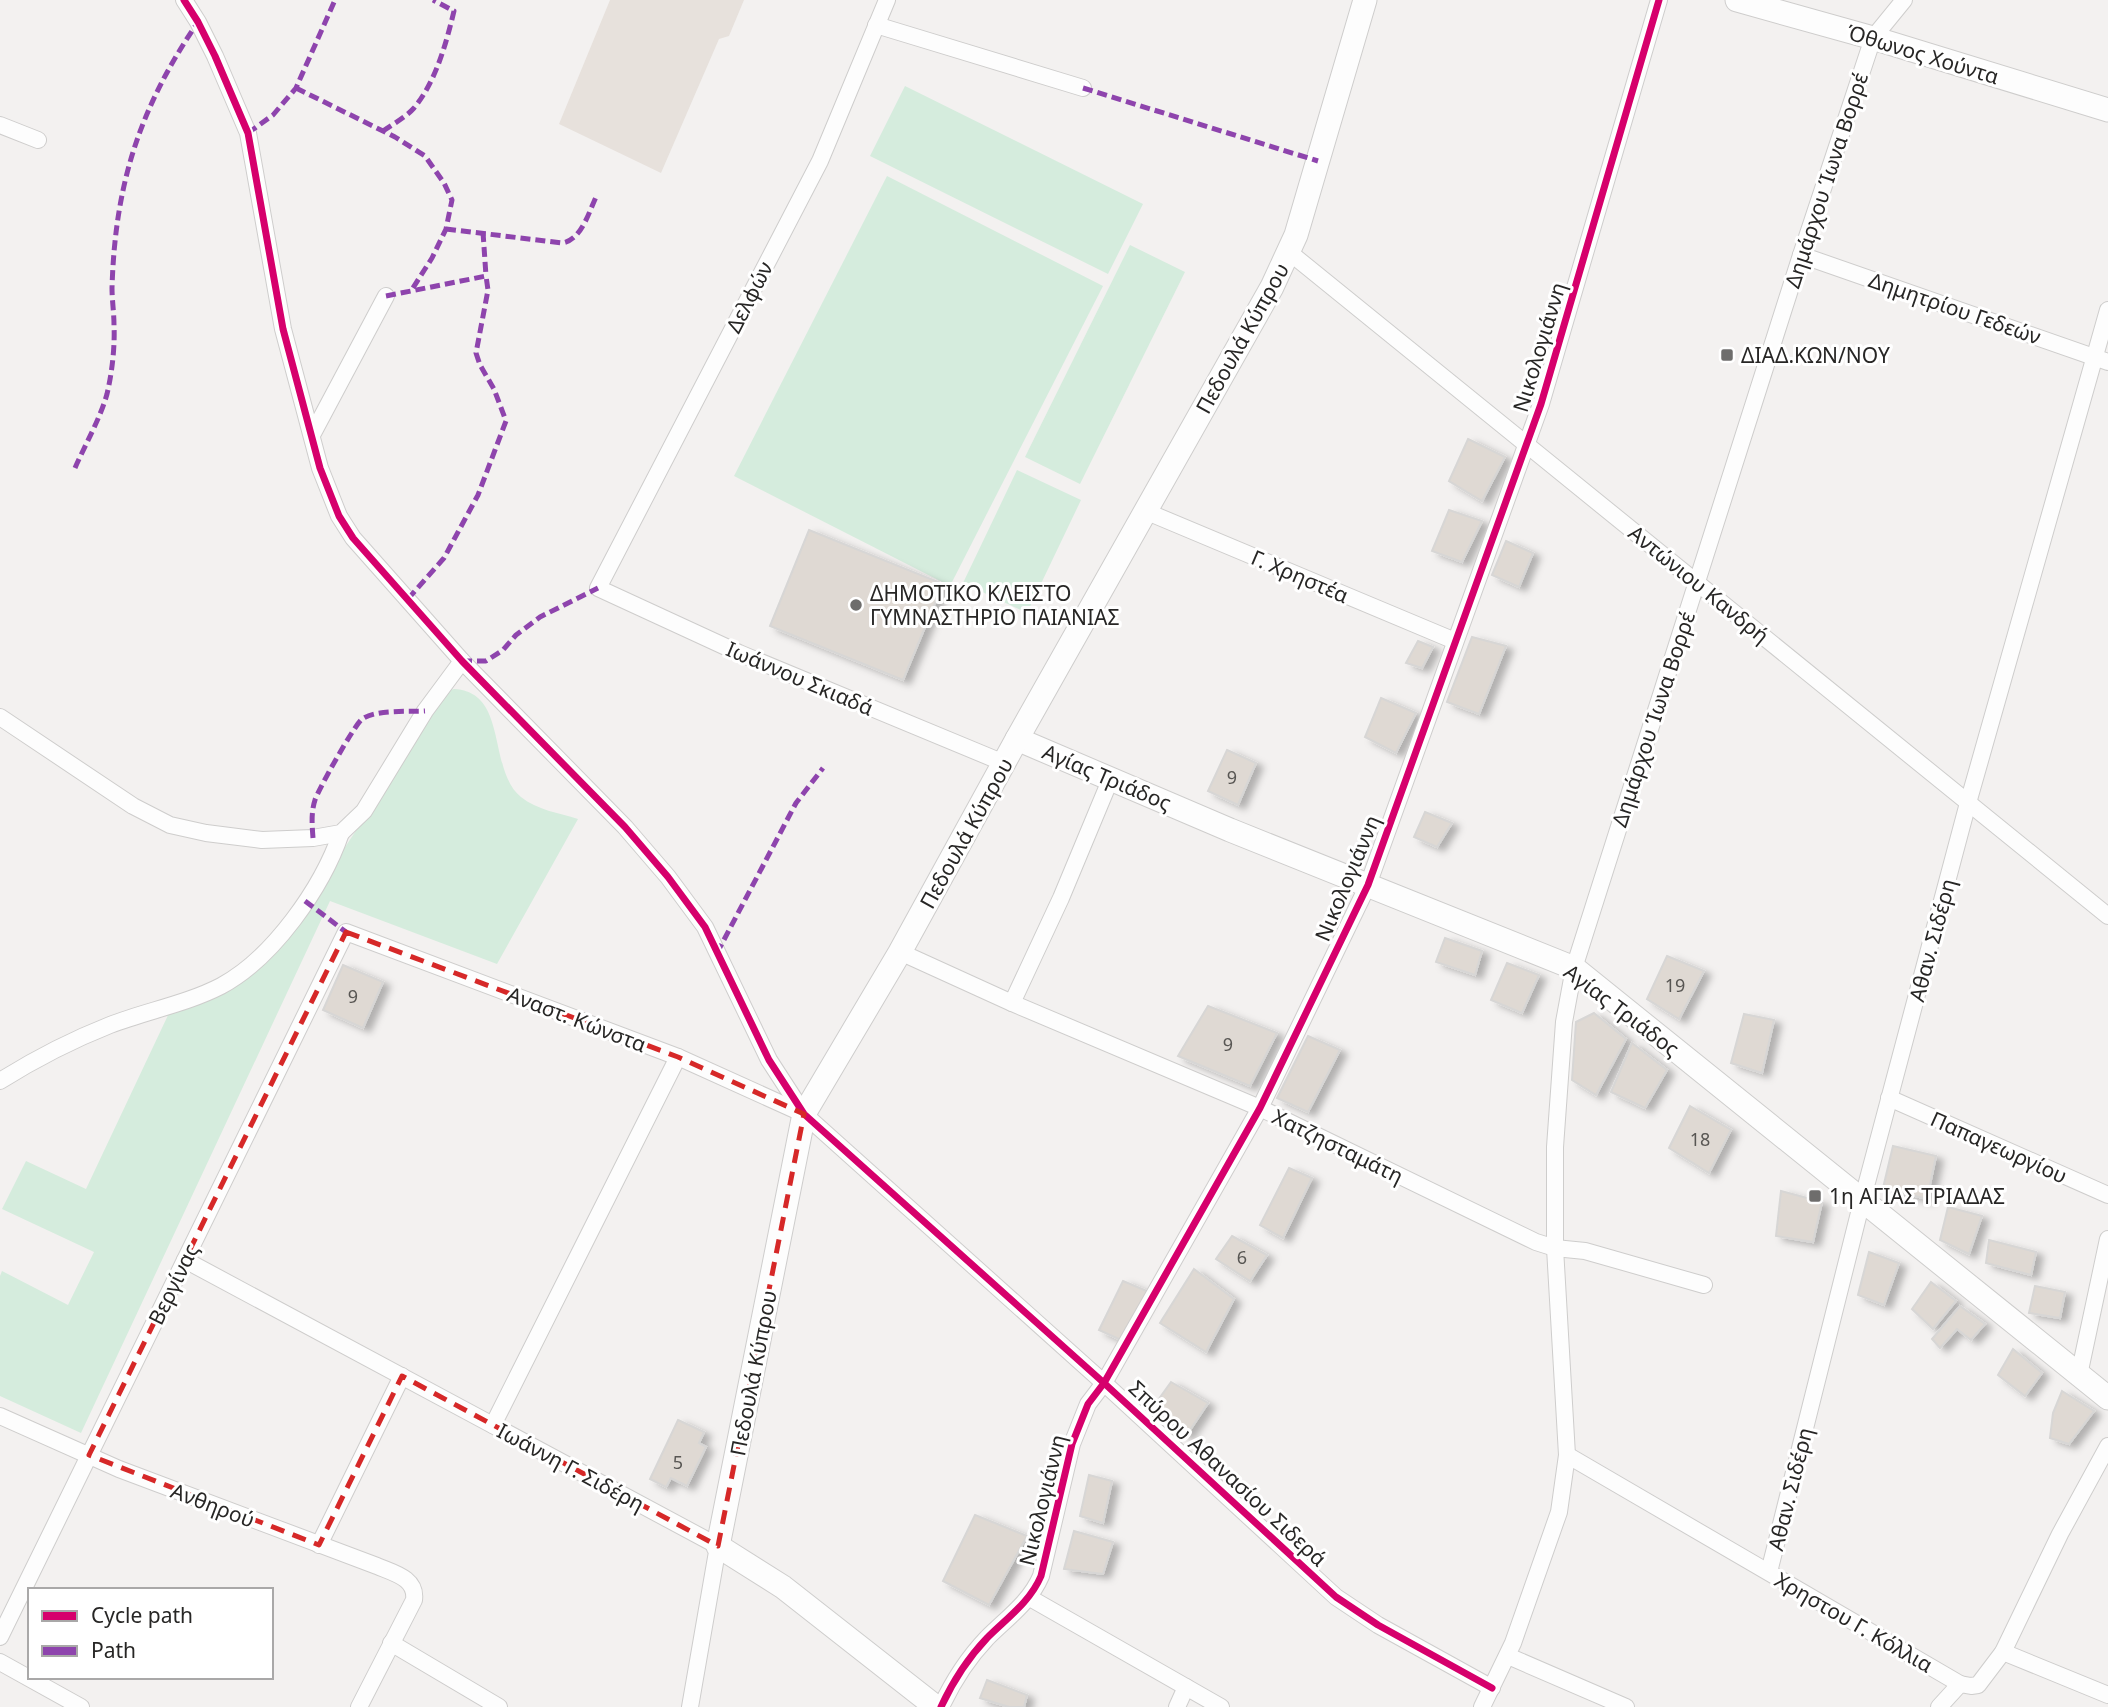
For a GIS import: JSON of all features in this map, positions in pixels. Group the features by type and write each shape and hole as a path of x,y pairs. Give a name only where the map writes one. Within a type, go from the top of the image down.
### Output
{"street":[{"path":"184,0 215,56 248,133 283,329 320,468 339,516 353,538 462,662 625,827 683,897 705,927 769,1060 804,1114"},
{"name":"Δελφών","path":"598,588 820,160 887,0"},
{"name":"Πεδουλά Κύπρου","path":"690,1707 718,1546 804,1114 900,952 1272,287 1289,252 1365,0"},
{"name":"Νικολογιάννη","path":"939,1707 953,1682 984,1641 1030,1598 1041,1576 1072,1444 1088,1404 1104,1383 1260,1108 1368,885 1541,404 1659,0"},
{"name":"Όθωνος Χούντα","path":"1737,0 1873,38 2108,110"},
{"name":"Δημάρχου Ίωνα Βορρέ","path":"1482,1707 1508,1656 1559,1512 1567,1455 1555,1248 1555,1147 1564,1021 1574,968 1801,255 1873,38 1904,0"},
{"path":"876,25 1083,88"},
{"path":"0,125 38,140"},
{"name":"Αντώνιου Κανδρή","path":"1289,252 2108,916"},
{"name":"Δημητρίου Γεδεών","path":"1801,255 2101,360"},
{"path":"312,435 386,296"},
{"name":"Αθαν. Σιδέρη","path":"1769,1572 1862,1201 1968,803 2101,360 2108,310"},
{"name":"Γ. Χρηστέα","path":"1145,511 1455,641"},
{"name":"Ιωάννου Σκιαδά","path":"598,588 739,653 1004,763"},
{"path":"0,1081 31,1062 110,1025 220,986 252,965 305,901 332,858 341,833 364,811 425,711 462,662"},
{"path":"0,717 133,806 170,825 206,833 262,840 313,838 341,833"},
{"name":"Αγίας Τριάδος","path":"1017,739 1574,968 2108,1398"},
{"path":"1012,1003 1061,898 1111,778"},
{"name":"Αναστ. Κώνστα","path":"346,932 678,1058 804,1114"},
{"name":"Βεργίνας","path":"0,1637 346,932"},
{"name":"Χατζησταμάτη","path":"900,952 1012,1003 1260,1108 1535,1242 1555,1248 1585,1251 1704,1285"},
{"path":"493,1425 678,1058"},
{"name":"Παπαγεωργίου","path":"1889,1098 2108,1195"},
{"name":"Σπύρου Αθανασίου Σιδερά","path":"804,1114 1104,1383 1336,1597 1378,1625 1492,1688"},
{"path":"2079,1375 2108,1239"},
{"name":"Ιωάννη Γ. Σιδέρη","path":"185,1260 718,1546 783,1587 939,1707"},
{"path":"320,1545 402,1376"},
{"name":"Ανθηρού","path":"0,1416 119,1469 403,1577 411,1583 415,1592 414,1600 391,1643"},
{"path":"1938,1707 1960,1684 1978,1685 2003,1652 2060,1534 2108,1446"},
{"name":"Χρηστου Γ. Κόλλια","path":"1567,1455 1960,1684"},
{"path":"1030,1598 1221,1707"},
{"path":"359,1707 391,1643 499,1707"},
{"path":"2003,1652 2108,1695"},
{"path":"1508,1656 1626,1707"},
{"path":"0,1661 28,1677"},
{"path":"32,1679 81,1707"},
{"path":"1177,1707 1186,1687"}],"highlighted area":[{"path":"346,932 678,1057 804,1114 718,1546 402,1376 319,1545 89,1455"}],"shaded area":[{"path":"610,0 744,0 729,36 719,39 661,173 559,124"}],"green space":[{"path":"905,86 1143,204 1108,274 870,156"},
{"path":"887,176 1103,286 950,586 734,476"},
{"path":"1130,245 1185,272 1080,484 1025,457"},
{"path":"1017,470 1081,500 1027,613 963,583"},
{"path":"454,689 471,693 483,703 490,717 504,769 521,797 541,808 578,819 497,964 330,901 81,1433 0,1396 2,1271 68,1305 94,1252 2,1209 26,1161 86,1189 170,1011 222,990 304,909 444,692"}],"building":[{"path":"1468,439 1505,457 1482,501 1449,481"},
{"path":"1449,510 1482,521 1462,562 1432,551"},
{"name":"ΔΗΜΟΤΙΚΟ ΚΛΕΙΣΤΟ ΓΥΜΝΑΣΤΗΡΙΟ ΠΑΙΑΝΙΑΣ","path":"809,530 943,584 903,680 770,626"},
{"path":"1506,541 1533,553 1519,587 1492,575"},
{"path":"1472,637 1506,646 1479,714 1447,702"},
{"path":"1418,641 1433,647 1422,668 1406,663"},
{"path":"1381,698 1416,713 1396,753 1365,737"},
{"path":"1227,750 1256,763 1238,805 1208,791"},
{"path":"1425,812 1452,823 1437,847 1414,837"},
{"path":"1445,938 1482,951 1475,975 1436,962"},
{"path":"1667,956 1704,971 1679,1019 1647,999"},
{"path":"1507,963 1539,975 1522,1013 1491,1000"},
{"path":"343,965 383,982 363,1028 323,1010"},
{"path":"1208,1006 1277,1033 1250,1086 1178,1056"},
{"path":"1594,1013 1626,1039 1596,1095 1572,1080 1576,1022"},
{"path":"1744,1014 1774,1020 1762,1073 1731,1063"},
{"path":"1308,1036 1340,1050 1308,1112 1277,1098"},
{"path":"1632,1043 1667,1070 1645,1108 1611,1092"},
{"path":"1690,1106 1731,1130 1709,1173 1669,1148"},
{"path":"1893,1146 1936,1156 1927,1199 1883,1188"},
{"path":"1289,1168 1312,1178 1283,1238 1260,1225"},
{"path":"1781,1191 1822,1202 1813,1242 1776,1236"},
{"path":"1948,1207 1982,1216 1969,1254 1940,1240"},
{"path":"1232,1236 1267,1255 1250,1281 1216,1259"},
{"path":"1989,1240 2036,1252 2031,1275 1986,1263"},
{"path":"1869,1252 1899,1263 1884,1305 1858,1295"},
{"path":"1194,1269 1234,1299 1206,1352 1160,1323"},
{"path":"1123,1281 1149,1292 1121,1340 1099,1330"},
{"path":"1931,1282 1956,1301 1933,1329 1912,1309"},
{"path":"2035,1286 2065,1292 2060,1318 2029,1313"},
{"path":"1960,1306 1985,1324 1971,1340 1957,1329 1940,1348 1932,1339"},
{"path":"2013,1349 2042,1373 2025,1396 1998,1375"},
{"path":"1171,1382 1208,1403 1186,1436 1153,1407"},
{"path":"2062,1391 2094,1411 2069,1444 2050,1438 2053,1413"},
{"path":"678,1420 704,1432 699,1443 706,1447 687,1486 671,1478 666,1487 650,1479"},
{"path":"1089,1475 1112,1481 1103,1523 1080,1516"},
{"path":"975,1515 1027,1536 989,1605 943,1581"},
{"path":"1074,1531 1113,1542 1103,1574 1064,1569"},
{"path":"987,1680 1027,1695 1024,1707 1009,1707 980,1698"}],"marked path":[{"path":"248,133 273,115 296,88 335,0"},
{"path":"383,131 414,108 439,62 454,11 433,0"},
{"path":"75,468 107,394 114,342 114,250 125,181 134,148 161,85 198,22"},
{"path":"296,88 395,137 425,156 444,183 452,200 446,229 411,291"},
{"path":"1083,88 1318,161"},
{"path":"446,229 562,243 569,241 580,231 597,195"},
{"path":"483,232 486,276"},
{"path":"386,296 486,276 488,290 476,353 506,421 478,495 444,558 407,600"},
{"path":"462,661 486,661 503,650 516,635 540,617 598,588"},
{"path":"313,838 312,814 315,800 336,758 361,720 374,714 425,711"},
{"path":"717,953 796,803 823,768"},
{"path":"305,901 346,932"}],"cycle path":[{"path":"184,0 215,56 248,133 283,329 320,468 339,516 353,538 462,661 625,827 668,877 705,927 769,1060 804,1114 1104,1383 1336,1597 1378,1625 1492,1688"},
{"path":"941,1707 973,1654 1024,1602 1041,1576 1072,1444 1088,1404 1104,1383 1260,1108 1368,885 1541,404 1659,0"}],"place":[{"name":"ΔΙΑΔ.ΚΩΝ/ΝΟΥ","path":"1727,355"},
{"name":"ΔΗΜΟΤΙΚΟ ΚΛΕΙΣΤΟ ΓΥΜΝΑΣΤΗΡΙΟ ΠΑΙΑΝΙΑΣ","path":"856,605"},
{"name":"1η ΑΓΙΑΣ ΤΡΙΑΔΑΣ","path":"1815,1196"}]}
